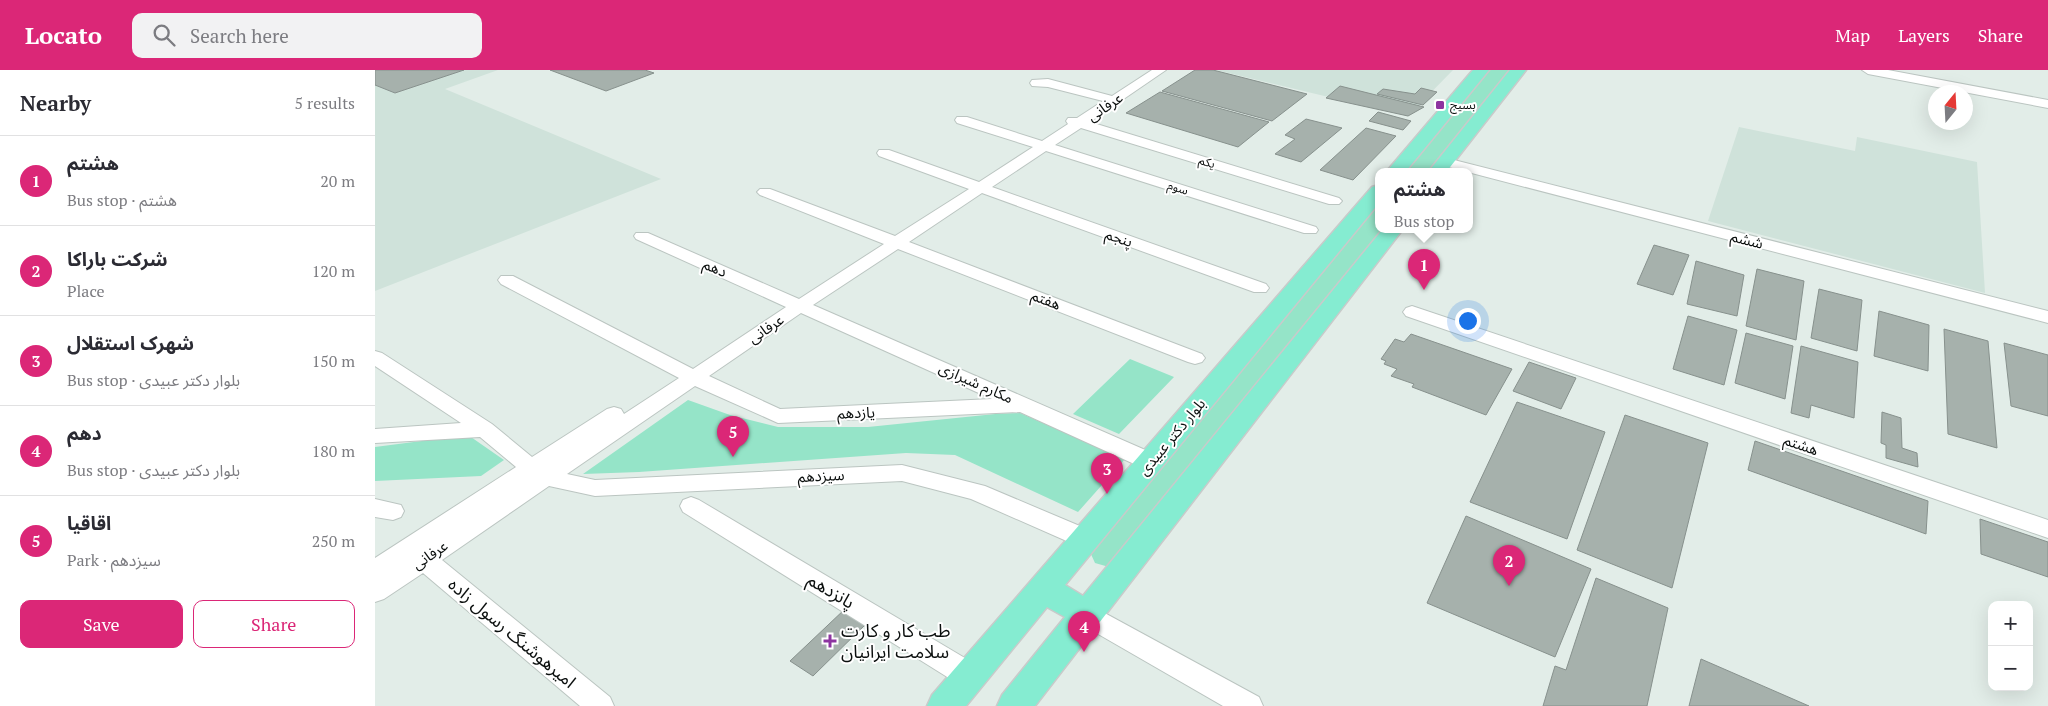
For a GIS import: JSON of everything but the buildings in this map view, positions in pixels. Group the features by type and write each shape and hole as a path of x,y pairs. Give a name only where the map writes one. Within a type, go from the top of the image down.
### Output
{"main road":[{"path":"1399,168 1481,70"},
{"path":"1442,167 1518,70"},
{"name":"بلوار دکتر عبیدی","path":"944,706 1375,196"},
{"path":"1014,706 1390,233"},
{"path":"1044,589 1088,614"}],"street":[{"name":"عرفانی","path":"1108,98 1149,70"},
{"name":"عرفانی","path":"375,592 417,554 538,473 1038,143 1108,98 1160,70"},
{"path":"1868,70 2048,104"},
{"path":"1036,84 1048,83 1108,98"},
{"name":"سوم","path":"962,120 1310,230"},
{"name":"یکم","path":"1073,121 1334,201"},
{"path":"884,153 972,186"},
{"name":"ششم","path":"1473,175 2048,318"},
{"name":"پنجم","path":"972,186 1260,288"},
{"path":"765,192 890,240"},
{"name":"دهم","path":"642,236 794,303"},
{"name":"هفتم","path":"890,240 1195,358"},
{"name":"یازدهم","path":"507,280 687,374 777,416 1027,405"},
{"name":"مکارم شیرازی","path":"794,303 1027,405 1151,462"},
{"name":"هشتم","path":"1412,312 2048,530"},
{"path":"375,357 485,430 538,473"},
{"path":"375,436 485,430"},
{"name":"سیزدهم","path":"538,473 595,488 902,472 977,492 1085,539"},
{"name":"پانزدهم","path":"691,506 970,676"},
{"name":"عرفانی","path":"375,571 417,554"},
{"name":"امیرهوشنگ رسول زاده","path":"417,554 600,706"},
{"path":"1088,614 1249,706"}],"shaded area":[{"path":"375,70 498,70 445,89 661,179 375,291"},
{"path":"1216,70 1453,70 1408,116"},
{"path":"1739,127 1855,151 1857,137 1977,162 1985,293 1708,221"}],"green space":[{"path":"1489,70 1509,70 1431,168 1407,168"},
{"path":"1375,207 1375,233 1380,233 1120,563 1109,567 1095,563 1090,552"},
{"path":"1130,359 1174,377 1119,434 1073,414"},
{"path":"688,400 730,415 778,427 868,427 1020,413 1125,459 1078,512 955,455 906,453 639,472 583,474"},
{"path":"468,435 504,460 481,476 375,481 375,447"}],"place":[{"name":"بسیج","path":"1440,105"},
{"name":"هشتم","path":"1424,290"},
{"name":"اقاقیا","path":"733,457"},
{"name":"شهرک استقلال","path":"1107,494"},
{"name":"شرکت باراکا","path":"1509,586"},
{"name":"طب کار و کارت سلامت ایرانیان","path":"830,641"},
{"name":"دهم","path":"1084,652"}]}
